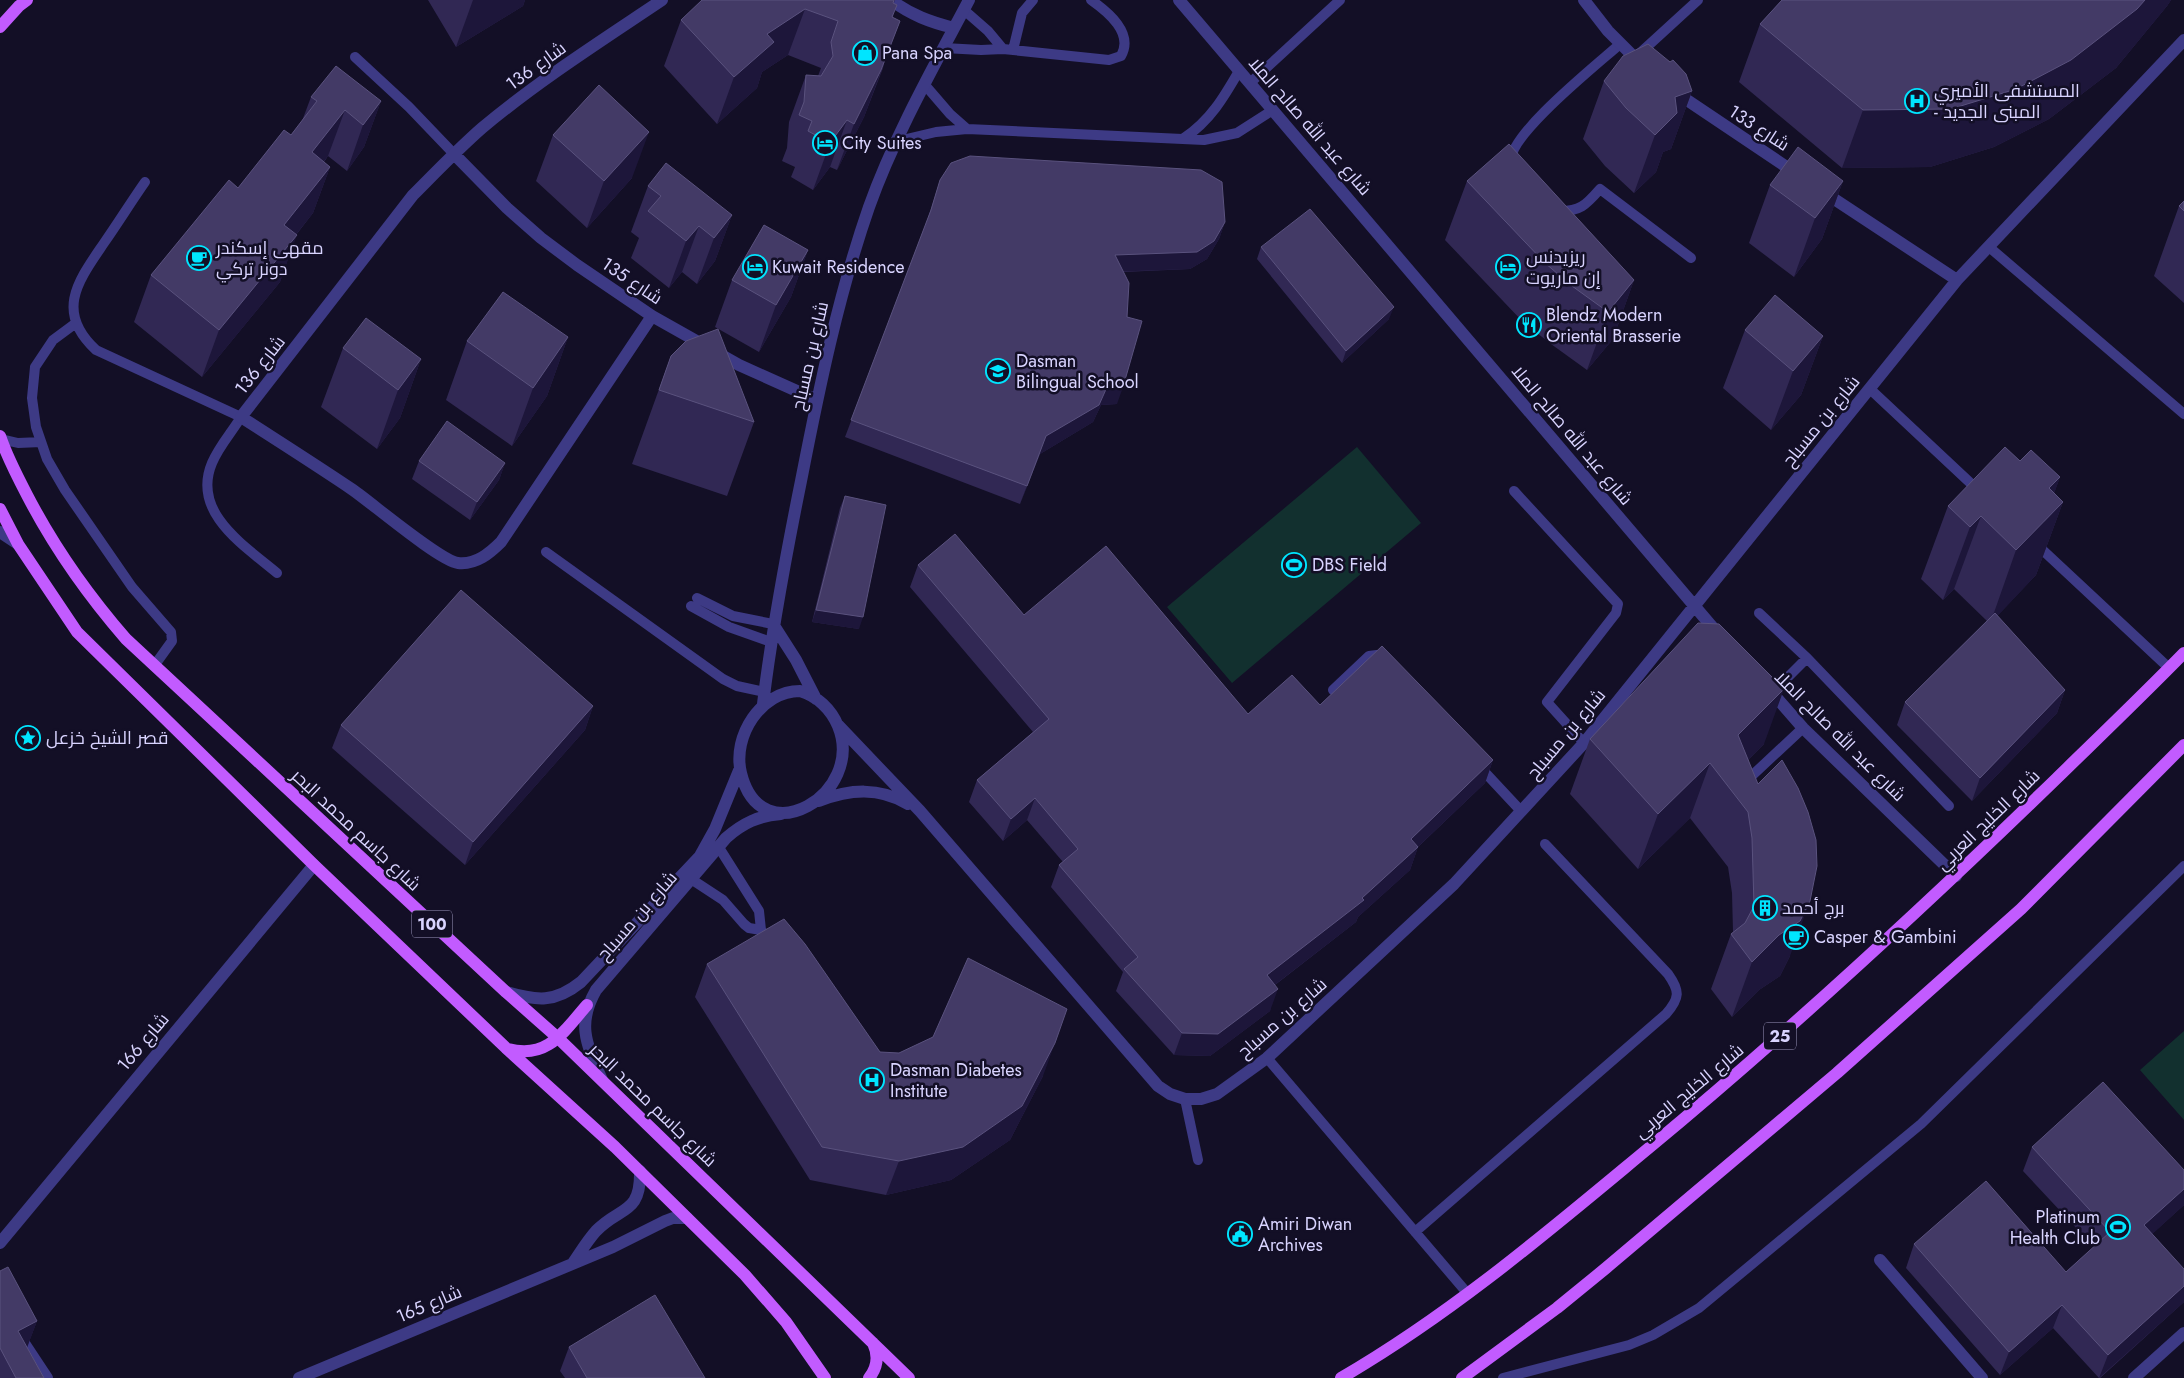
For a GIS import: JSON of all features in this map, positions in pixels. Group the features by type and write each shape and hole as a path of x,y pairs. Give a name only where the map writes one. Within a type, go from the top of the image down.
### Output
{"main road":[{"path":"0,27 27,0"},
{"name":"شارع جاسم محمد البحر","path":"0,438 46,532 91,598 126,640 558,1038 909,1378"},
{"name":"100","path":"0,509 18,544 77,632 314,865 506,1048 640,1171 745,1275 786,1322 825,1378"},
{"name":"شارع الخليج العربي","path":"1341,1378 1428,1324 1517,1258 1700,1105 1789,1028 1956,876 2184,653"},
{"path":"1462,1378 1550,1313 1606,1268 1837,1073 2021,909 2184,745"},
{"path":"506,1048 521,1052 539,1050 558,1038 587,1005"},
{"path":"869,1378 876,1368 878,1359 872,1341"}],"street":[{"name":"شارع 136","path":"652,316 501,542 486,555 472,562 451,561 439,554 352,490 242,417 413,195 454,154 482,128 540,83 662,0"},
{"path":"891,0 912,15 926,21 954,28"},
{"name":"شارع عبد الله صالح الملا","path":"1178,0 1556,442 1693,606 1726,642"},
{"path":"1584,0 1620,44 1651,73"},
{"name":"شارع بن مسباح","path":"764,698 773,624 817,400 835,321 853,257 870,206 898,141 925,84 967,5"},
{"name":"شارع بن مسباح","path":"1184,1099 1201,1099 1217,1094 1267,1058 1418,919 1521,812 1584,743 1957,280 2184,40"},
{"name":"شارع 133","path":"1667,86 1957,280"},
{"name":"شارع 135","path":"454,154 506,208 541,238 652,316 739,366 817,400"},
{"path":"0,532 18,544"},
{"path":"773,624 796,660 816,699"},
{"name":"شارع عبد الله صالح الملا","path":"1759,678 1803,728 1956,876"},
{"path":"920,810 894,796 872,792 847,792 815,802 800,810 781,814 767,809 756,802 747,788 740,768 740,753 744,737 764,698 792,691 805,692 828,710 837,724 920,810 1158,1086 1170,1094 1184,1099"},
{"path":"815,802 830,787 840,769 842,742 837,724"},
{"name":"شارع بن مسباح","path":"506,992 533,999 543,999 562,995 581,982 700,856 716,829 740,768"},
{"name":"شارع بن مسباح","path":"602,1080 586,1041 584,1029 587,1005 596,990 718,846 737,828 751,820 781,814"},
{"name":"شارع 166","path":"0,1243 314,865"},
{"path":"573,1263 597,1230 629,1208 637,1198 640,1171"},
{"name":"شارع 165","path":"299,1378 613,1247 665,1221 673,1218 687,1218"},
{"path":"1880,1260 1982,1378"},
{"path":"0,1307 47,1378"},
{"path":"2134,1378 2184,1333"}],"lane":[{"path":"1008,49 1022,13 1034,0"},
{"path":"944,48 1008,49 1109,60 1121,56 1126,48 1125,40 1109,12 1090,0"},
{"path":"1250,83 1340,0"},
{"path":"1634,58 1698,0"},
{"path":"967,5 988,31 1008,49"},
{"path":"1514,173 1510,156 1524,134 1540,115 1620,44"},
{"path":"355,57 409,107 454,154"},
{"path":"1184,138 1197,129 1217,108 1239,71"},
{"path":"925,84 950,114 967,129"},
{"path":"898,141 936,132 967,129 1204,140 1237,133 1273,110"},
{"path":"145,182 80,279 74,301 76,323 88,342 96,350 242,417 212,465 208,477 210,501 220,523 228,532 277,573"},
{"path":"1550,208 1563,211 1578,209 1585,206 1600,189 1691,258"},
{"path":"1989,247 2184,414"},
{"path":"76,323 53,340 35,368 32,398 36,427 47,459 70,498 132,586 171,632 172,641 154,666"},
{"path":"1870,389 1987,498"},
{"path":"0,438 18,443 41,442"},
{"path":"1514,491 1618,604 1616,613 1547,702 1584,743"},
{"path":"2031,539 2170,668"},
{"path":"546,552 723,679 764,698"},
{"path":"771,642 729,628 694,602 733,616 773,624"},
{"path":"1759,613 1807,658 1949,806"},
{"path":"1333,690 1369,656 1377,656 1393,672"},
{"path":"1772,693 1807,658"},
{"path":"1738,789 1803,728"},
{"path":"1474,760 1521,812"},
{"path":"1415,1232 1666,1014 1675,1004 1678,994 1675,984 1668,974 1545,844"},
{"path":"718,846 759,910 761,930 779,951"},
{"path":"1503,1378 1629,1345 1653,1335 1699,1308 1921,1124 2184,866"},
{"path":"691,879 723,900 749,928 761,930"},
{"path":"1267,1058 1468,1294"},
{"path":"1184,1099 1198,1160"}],"green space":[{"name":"DBS Field","path":"1357,447 1421,523 1232,683 1167,607"},
{"path":"2184,1031 2184,1120 2140,1070"}],"building":[{"path":"702,0 894,0 893,3 897,5 892,17 900,21 881,70 854,124 847,120 830,143 808,131 812,121 799,115 804,102 806,75 821,76 833,56 831,42 838,21 805,9 767,34 774,42 734,77 681,20"},
{"path":"1782,0 2145,0 2137,9 2071,60 2016,89 1951,109 1863,110 1760,24"},
{"path":"1648,44 1670,62 1673,60 1686,74 1692,91 1675,97 1677,113 1655,135 1626,108 1604,81 1623,56"},
{"path":"336,66 381,101 363,125 345,110 312,152 330,167 284,225 297,235 219,330 151,275 229,180 238,188 284,130 291,135 317,101 311,97"},
{"path":"599,85 649,132 604,181 553,135"},
{"path":"1509,144 1634,280 1608,312 1572,286 1545,263 1467,181"},
{"path":"1798,147 1843,181 1815,218 1770,185"},
{"name":"Dasman Bilingual School","path":"970,156 1201,170 1222,182 1225,222 1214,241 1197,252 1115,255 1129,283 1127,317 1142,321 1123,387 1107,387 1099,405 1046,436 1027,486 851,420 931,210 940,180 951,163"},
{"path":"666,163 732,215 714,238 699,226 686,241 648,211 661,196 648,186"},
{"path":"2184,201 2184,211 2179,206"},
{"path":"1310,209 1394,307 1346,351 1261,247"},
{"path":"764,225 808,250 776,305 732,280"},
{"path":"503,292 568,337 533,388 467,341"},
{"path":"1775,295 1823,336 1793,371 1745,330"},
{"path":"366,318 421,359 398,390 343,348"},
{"path":"718,329 754,422 659,390 671,356 686,341"},
{"path":"447,421 505,463 477,502 419,461"},
{"path":"2005,447 2020,461 2031,450 2060,477 2049,488 2063,502 2016,550 1981,516 1970,527 1948,506"},
{"path":"845,496 886,505 863,617 816,610"},
{"path":"955,534 1024,615 1106,546 1248,714 1292,675 1320,705 1382,646 1493,760 1411,839 1418,847 1362,898 1364,900 1267,975 1278,989 1218,1034 1182,1033 1124,969 1138,957 1059,865 1078,849 1035,798 1011,819 977,780 1049,719 918,565"},
{"path":"461,590 593,706 473,842 341,725"},
{"path":"1995,613 2065,690 1980,778 1905,702"},
{"path":"1698,623 1719,624 1784,689 1738,735 1758,784 1782,760 1798,788 1808,812 1816,840 1817,866 1810,901 1800,921 1779,935 1752,962 1731,934 1745,923 1754,906 1752,838 1748,812 1710,763 1658,814 1590,739"},
{"path":"784,919 805,944 880,1052 899,1053 933,1037 968,958 1067,1009 1055,1043 1022,1106 963,1147 899,1161 822,1147 707,964"},
{"name":"Platinum Health Club","path":"2103,1082 2184,1170 2184,1189 2144,1225 2184,1269 2184,1286 2108,1355 2062,1305 2009,1352 1914,1244 1986,1181 2066,1272 2110,1232 2032,1147"},
{"path":"8,1267 37,1321 18,1331 44,1378 16,1378 0,1348 0,1271"},
{"path":"655,1295 705,1378 587,1378 569,1347"}],"place":[{"name":"Pana Spa","path":"865,53"},
{"name":"المستشفى الأميري - المبنى الجديد","path":"1917,101"},
{"name":"City Suites","path":"825,143"},
{"name":"مقهى إسكندر دونر تركي","path":"199,258"},
{"name":"Kuwait Residence","path":"755,267"},
{"name":"ريزيدنس إن ماريوت","path":"1508,267"},
{"name":"Blendz Modern Oriental Brasserie","path":"1529,325"},
{"name":"Dasman Bilingual School","path":"998,371"},
{"name":"DBS Field","path":"1294,565"},
{"name":"قصر الشيخ خزعل","path":"28,738"},
{"name":"برج أحمد","path":"1765,908"},
{"name":"Casper & Gambini","path":"1796,937"},
{"name":"Dasman Diabetes Institute","path":"872,1080"},
{"name":"Platinum Health Club","path":"2118,1227"},
{"name":"Amiri Diwan Archives","path":"1240,1234"}]}
